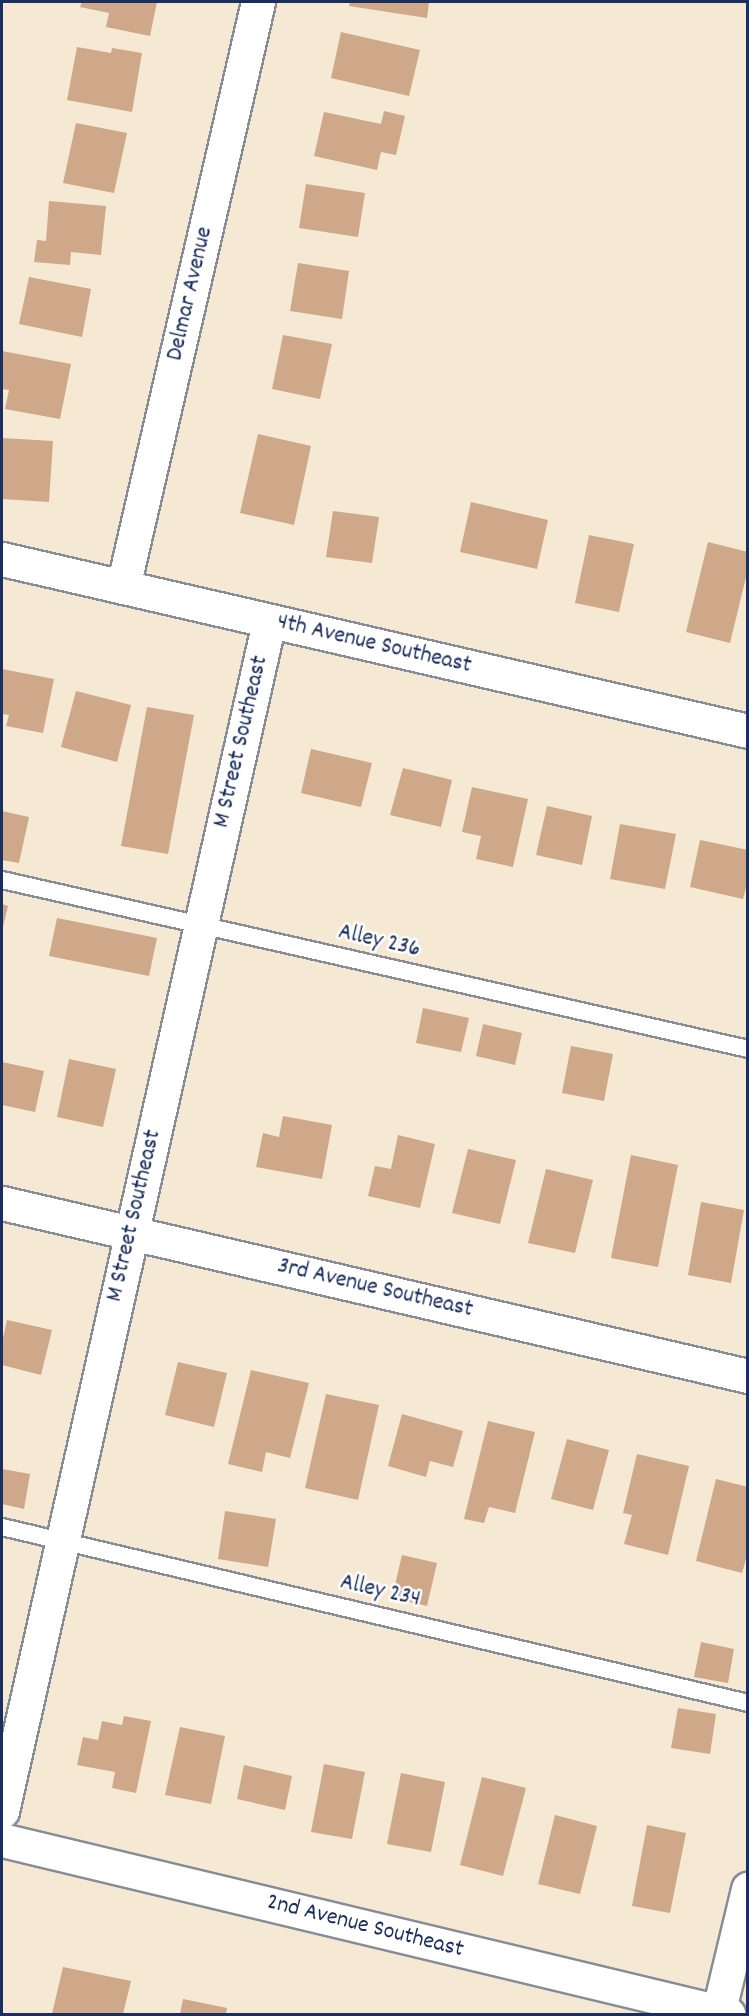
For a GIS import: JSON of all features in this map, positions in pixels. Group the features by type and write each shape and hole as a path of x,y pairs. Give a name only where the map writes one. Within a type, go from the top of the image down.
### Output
{"street":[{"name":"Delmar Avenue","path":"123,587 258,2"},
{"name":"4th Avenue Southeast","path":"2,559 747,731"},
{"name":"M Street Southeast","path":"2,1811 269,621"},
{"name":"3rd Avenue Southeast","path":"2,1203 747,1376"},
{"name":"2nd Avenue Southeast","path":"2,1840 721,2014"},
{"path":"721,2014 747,1889"}],"lane":[{"name":"Alley 236","path":"2,880 200,927 747,1049"},
{"name":"Alley 234","path":"2,1527 747,1703"}],"building":[{"path":"82,2 157,2 150,36 106,27 109,13 80,7"},
{"path":"350,2 429,2 427,18 349,6"},
{"path":"341,32 420,50 409,96 331,78"},
{"path":"77,47 111,53 112,48 142,53 132,112 67,100"},
{"path":"384,111 405,116 396,155 381,152 377,170 314,156 324,112 381,124"},
{"path":"76,123 127,133 114,193 63,183"},
{"path":"306,184 365,193 358,237 299,228"},
{"path":"49,201 106,206 101,255 71,252 70,265 34,262 37,240 46,241"},
{"path":"298,263 349,271 342,319 290,311"},
{"path":"29,277 91,289 82,337 19,324"},
{"path":"283,335 332,344 320,399 272,389"},
{"path":"2,351 71,364 60,419 5,409 9,390 2,389"},
{"path":"258,434 311,446 294,525 240,513"},
{"path":"2,438 53,441 49,502 2,499"},
{"path":"471,502 548,520 537,569 460,552"},
{"path":"333,511 379,517 372,563 326,557"},
{"path":"589,535 634,544 619,612 575,603"},
{"path":"708,542 748,552 748,569 730,643 686,632"},
{"path":"2,669 54,679 43,733 6,726 9,715 2,714"},
{"path":"76,691 131,705 117,762 61,747"},
{"path":"147,707 194,715 168,854 121,846"},
{"path":"311,749 372,763 361,807 301,793"},
{"path":"403,768 452,780 441,827 390,815"},
{"path":"472,787 528,799 513,867 476,859 481,836 462,832"},
{"path":"547,806 592,816 582,865 536,855"},
{"path":"2,811 29,817 19,863 2,860"},
{"path":"620,824 676,834 665,889 610,879"},
{"path":"700,840 748,850 748,880 743,899 690,887"},
{"path":"2,904 8,906 2,931"},
{"path":"57,918 157,938 149,976 49,956"},
{"path":"423,1008 469,1018 461,1052 416,1043"},
{"path":"483,1024 522,1033 515,1065 476,1056"},
{"path":"571,1046 613,1054 604,1101 562,1093"},
{"path":"69,1059 116,1069 103,1127 57,1117"},
{"path":"2,1062 44,1071 35,1112 2,1105"},
{"path":"283,1116 332,1125 322,1179 256,1167 263,1133 279,1137"},
{"path":"398,1135 435,1144 420,1208 368,1196 375,1166 391,1169"},
{"path":"468,1149 516,1160 500,1224 452,1213"},
{"path":"631,1155 678,1165 658,1267 611,1258"},
{"path":"546,1169 593,1180 575,1253 528,1243"},
{"path":"701,1202 744,1210 731,1283 688,1275"},
{"path":"7,1320 52,1330 41,1375 2,1365 2,1343"},
{"path":"178,1362 227,1373 214,1427 165,1415"},
{"path":"251,1370 309,1383 290,1458 266,1452 262,1472 228,1464"},
{"path":"326,1394 379,1405 358,1500 305,1488"},
{"path":"402,1414 463,1431 453,1467 430,1461 426,1477 388,1466"},
{"path":"488,1421 535,1432 515,1513 489,1507 484,1523 464,1519"},
{"path":"567,1439 609,1450 593,1510 551,1499"},
{"path":"637,1454 689,1466 668,1555 624,1544 632,1515 623,1513"},
{"path":"2,1469 30,1474 24,1509 2,1504"},
{"path":"716,1479 748,1487 748,1552 742,1573 696,1561"},
{"path":"225,1511 276,1519 268,1567 218,1559"},
{"path":"402,1555 437,1563 427,1606 392,1598"},
{"path":"701,1642 734,1649 728,1683 694,1677"},
{"path":"678,1708 716,1714 710,1754 671,1748"},
{"path":"124,1716 151,1721 136,1793 112,1788 115,1772 77,1765 83,1737 98,1740 102,1721 122,1725"},
{"path":"180,1727 225,1736 211,1804 165,1795"},
{"path":"324,1764 365,1772 352,1839 311,1832"},
{"path":"244,1765 292,1776 285,1810 237,1799"},
{"path":"401,1773 445,1782 431,1852 387,1844"},
{"path":"482,1777 526,1788 503,1876 460,1865"},
{"path":"555,1815 597,1826 580,1894 538,1884"},
{"path":"647,1825 686,1833 670,1913 632,1906"},
{"path":"63,1967 131,1981 123,2014 52,2014"},
{"path":"183,1999 227,2008 226,2014 180,2014"}]}
